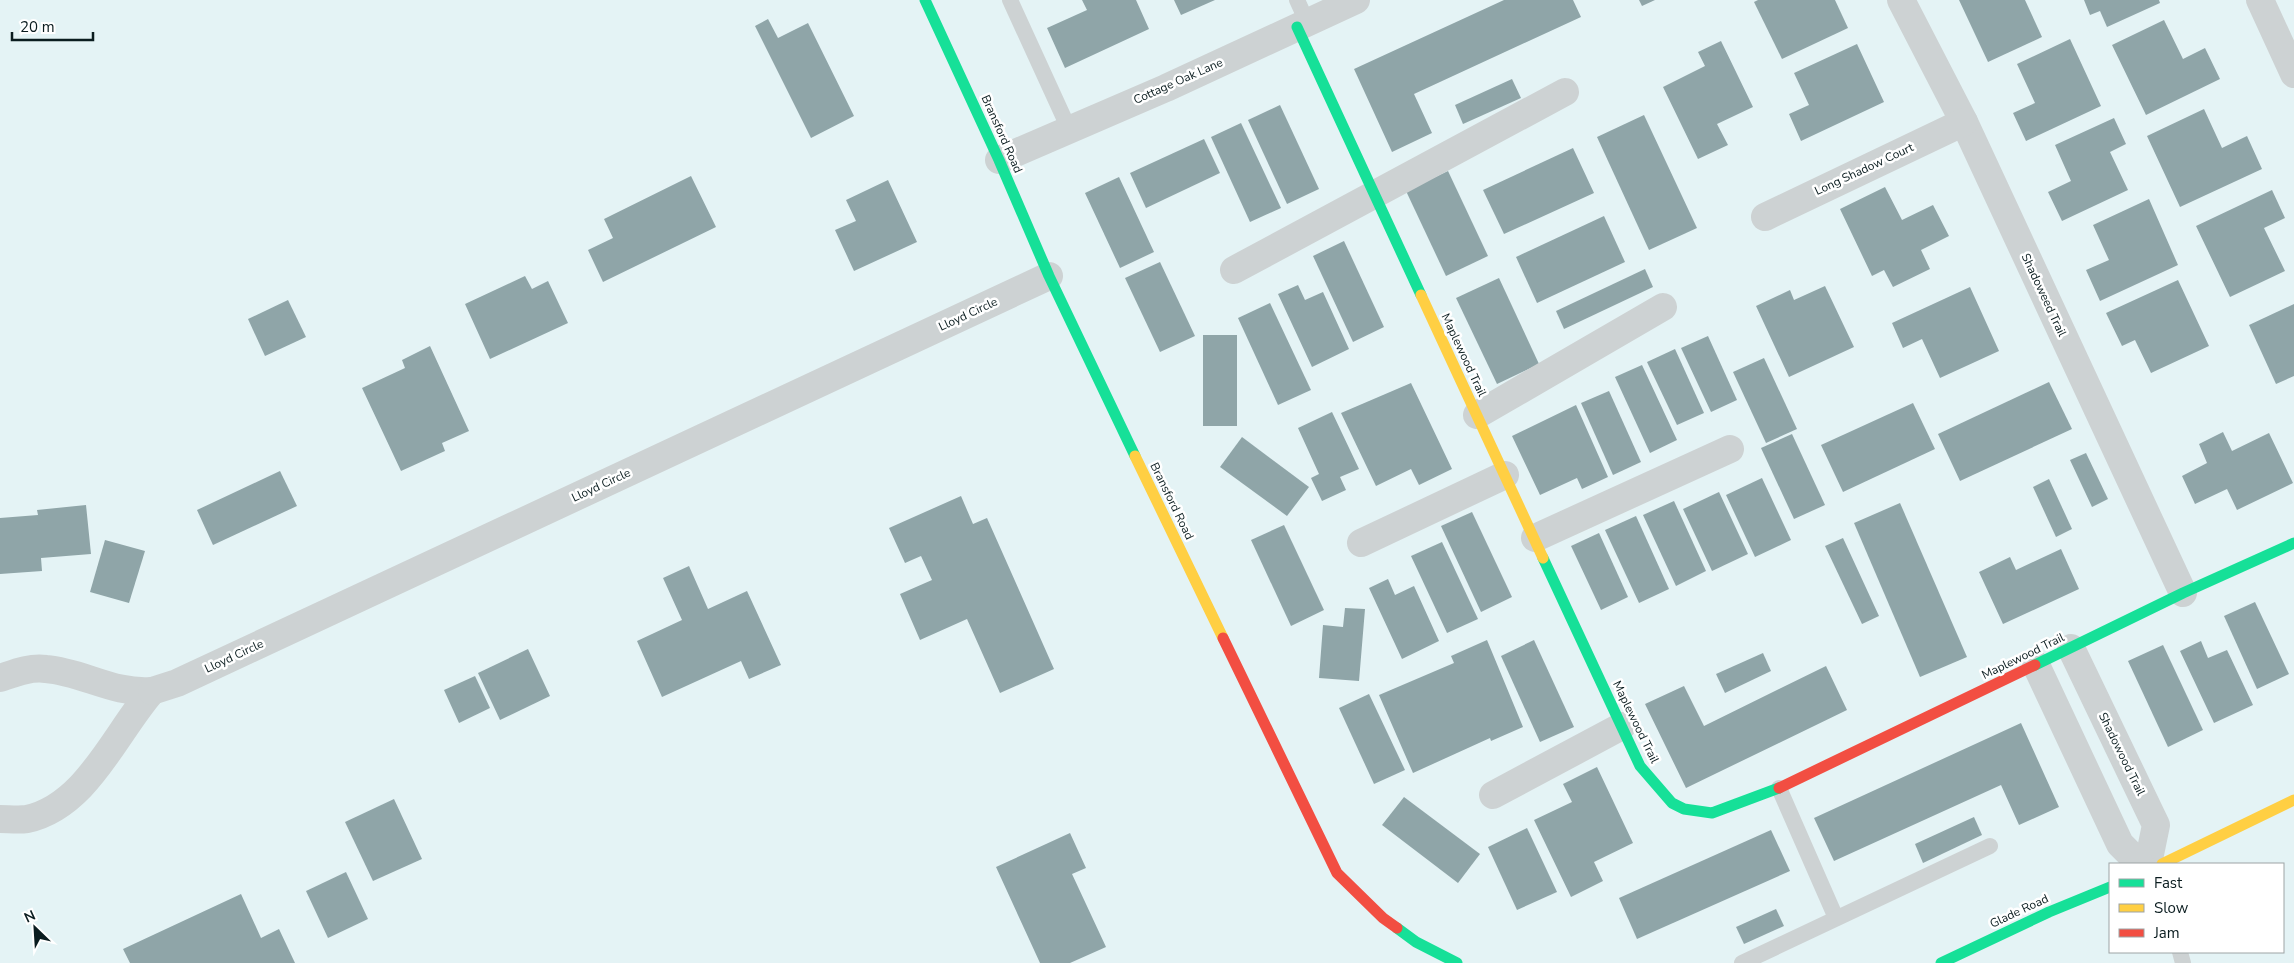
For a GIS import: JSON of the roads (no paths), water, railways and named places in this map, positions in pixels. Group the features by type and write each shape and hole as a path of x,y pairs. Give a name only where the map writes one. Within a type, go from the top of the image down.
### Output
{"street":[{"name":"Bransford Road","path":"926,0 999,160 1049,276 1337,873 1383,918 1416,942 1457,963"},
{"name":"Cottage Oak Lane","path":"999,160 1166,88 1300,16 1356,0"},
{"name":"Shadoweed Trail","path":"1901,0 1964,122 2184,593"},
{"path":"2260,0 2294,74"},
{"name":"Maplewood Trail","path":"1300,16 1375,194 1640,766 1672,803 1684,809 1712,813 1779,788 1839,762 2184,593 2294,544"},
{"path":"1234,270 1565,92"},
{"name":"Long Shadow Court","path":"1765,217 1964,122"},
{"name":"Lloyd Circle","path":"0,678 24,670 46,669 88,679 114,688 138,692 152,691 186,679 1049,276"},
{"path":"1477,415 1663,307"},
{"path":"1534,538 1730,449"},
{"path":"1361,543 1505,475"},
{"name":"Shadowood Trail","path":"2071,648 2156,826 2148,863"},
{"path":"2036,665 2120,844 2139,863"},
{"name":"Lloyd Circle","path":"0,819 26,819 54,809 72,796 124,732 134,712 152,691"},
{"path":"1493,795 1622,726"},
{"path":"2164,863 2294,800"},
{"name":"Glade Road","path":"1941,963 2049,912 2109,887"}],"lane":[{"path":"1010,0 1069,129"},
{"path":"1779,788 1836,918"},
{"path":"1742,963 1990,846"}]}
